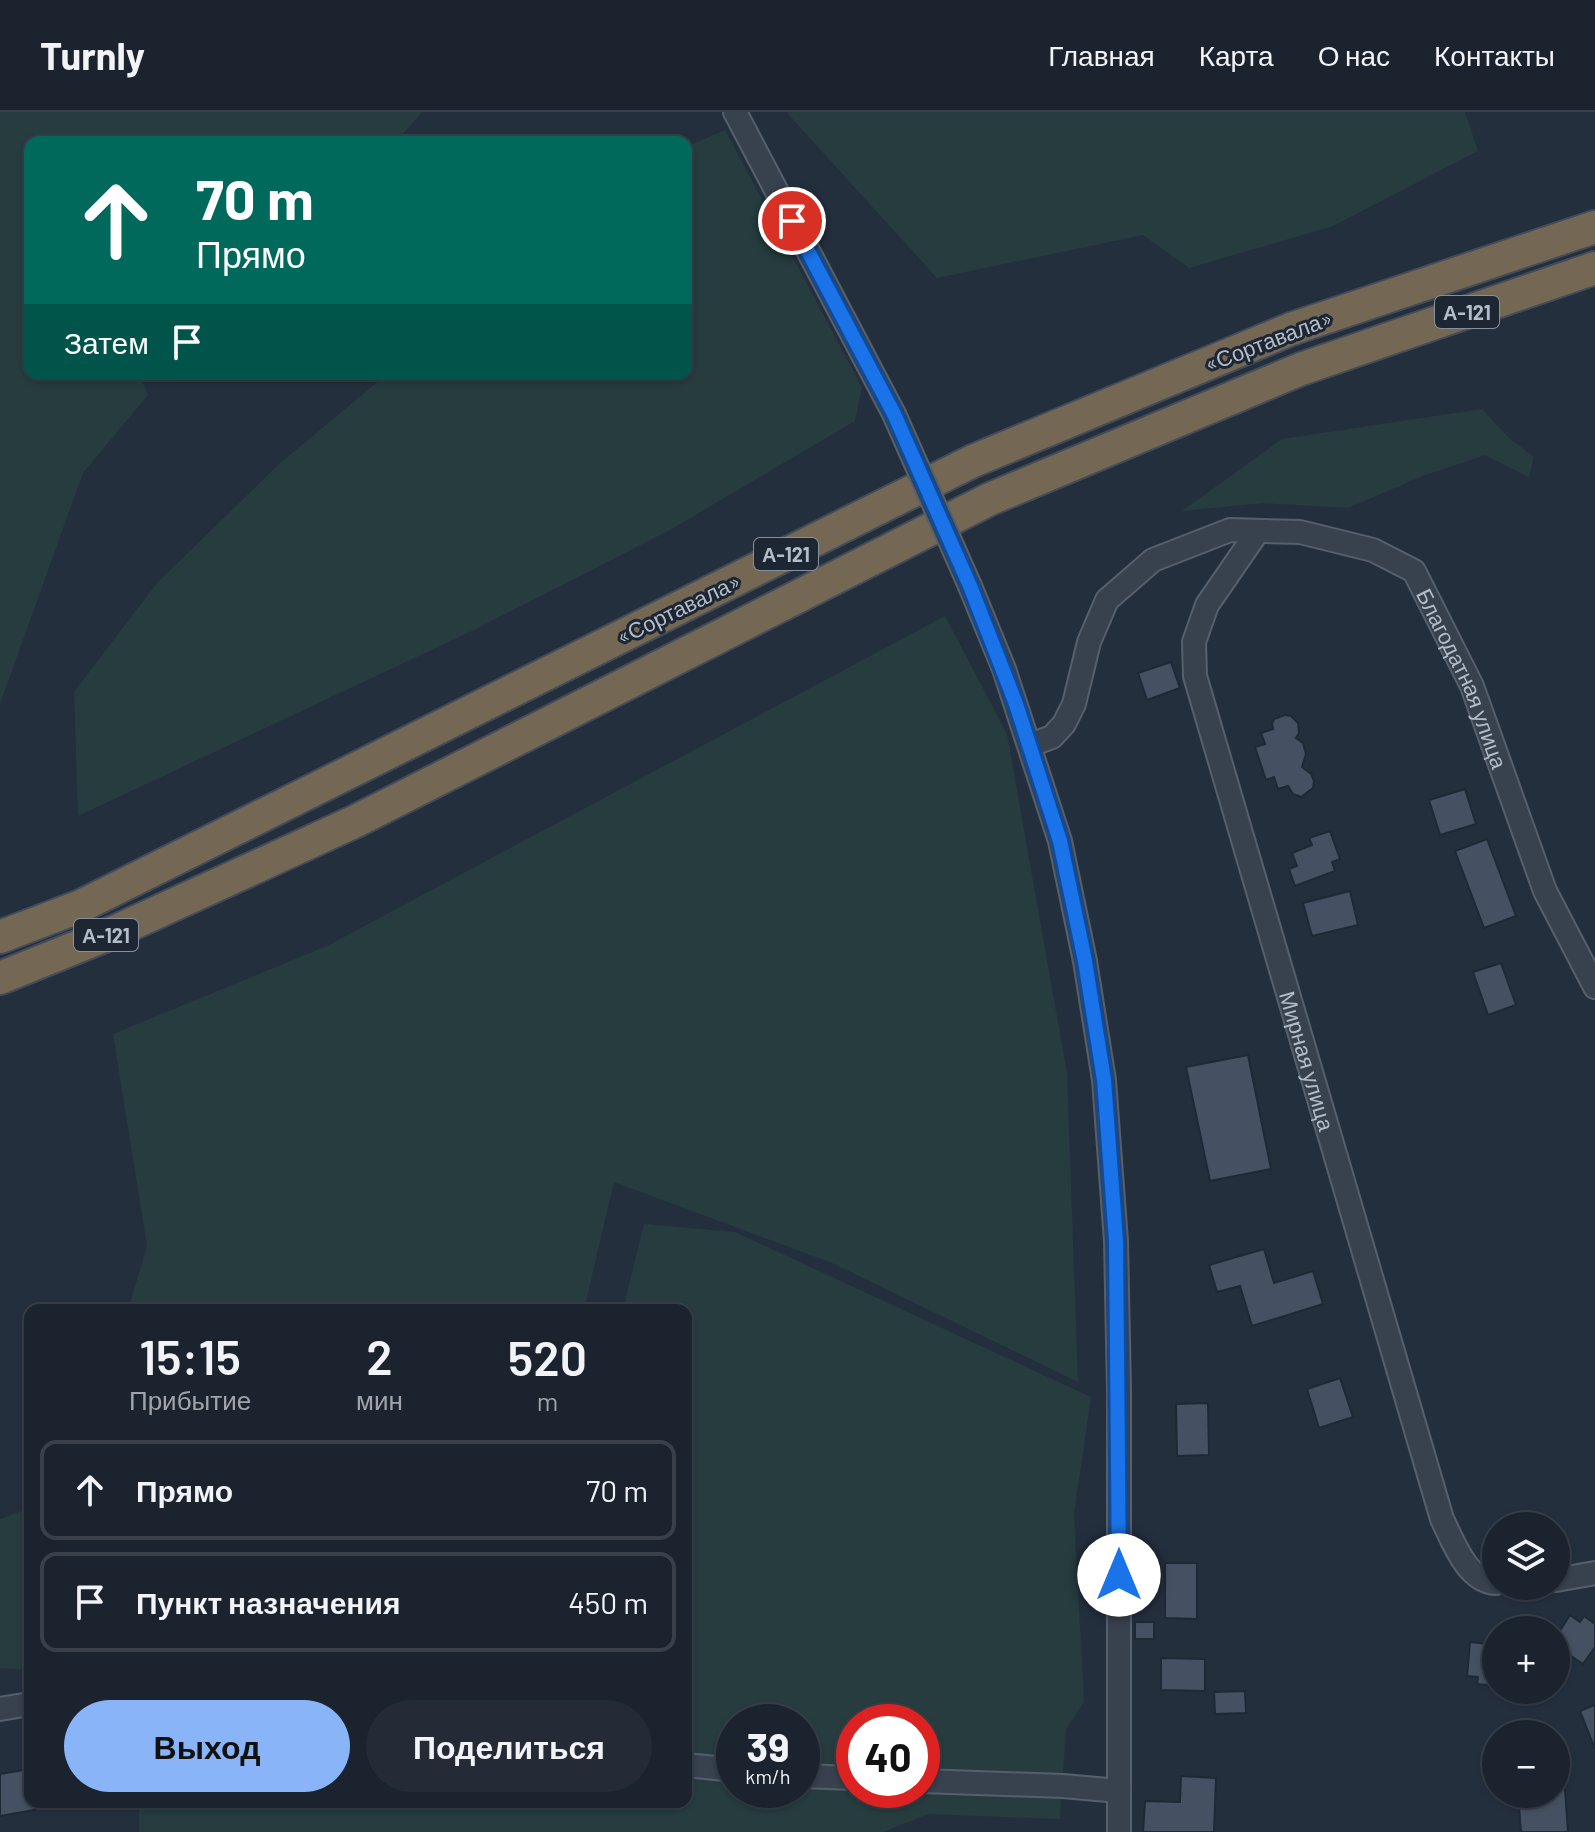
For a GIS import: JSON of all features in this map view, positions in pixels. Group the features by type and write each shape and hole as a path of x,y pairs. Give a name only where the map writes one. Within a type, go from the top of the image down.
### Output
{"highway":[{"name":"«Сортавала»","path":"0,937 81,906 973,461 1291,329 1595,227"},
{"name":"«Сортавала»","path":"0,978 114,932 356,821 990,499 1301,369 1595,268"}],"street":[{"path":"735,112 894,414 1004,669 1060,841 1085,961 1104,1080 1116,1241 1119,1832"},
{"name":"Благодатная улица","path":"1030,745 1052,737 1064,724 1074,704 1089,642 1107,600 1153,560 1230,530 1300,532 1373,550 1414,571 1472,686 1545,891 1595,987"},
{"name":"Мирная улица","path":"1258,531 1207,605 1194,642 1195,676 1442,1519 1467,1566 1482,1577"},
{"path":"1570,1577 1595,1573"},
{"path":"0,1709 24,1705"},
{"path":"692,1766 716,1768"},
{"path":"940,1782 1119,1791"}],"green space":[{"path":"0,112 422,112 401,136 24,136 24,380 142,380 148,395 83,473 0,704"},
{"path":"1465,112 1478,151 1333,226 1189,268 1143,235 937,278 787,113"},
{"path":"725,130 862,387 855,421 670,530 472,631 78,816 74,692 157,583 278,465 380,380 692,380 692,144"},
{"path":"1482,409 1509,438 1534,457 1529,477 1485,455 1425,475 1348,508 1263,503 1182,511 1282,439"},
{"path":"945,616 1007,734 1067,1073 1078,1382 832,1263 614,1182 585,1304 130,1304 147,1246 113,1034 327,946"},
{"path":"644,1224 735,1232 1091,1397 1074,1514 1084,1702 1066,1729 1060,1819 928,1814 883,1832 139,1832 139,1808 692,1808 692,1304 624,1304"},
{"path":"24,1510 24,1670 0,1668 0,1519"}],"building":[{"path":"1171,662 1180,688 1147,700 1138,673"},
{"path":"1285,715 1298,723 1296,738 1303,743 1306,754 1302,767 1314,781 1313,788 1301,797 1293,794 1288,786 1278,789 1274,777 1266,780 1255,747 1265,744 1261,733 1273,729 1274,719"},
{"path":"1465,789 1476,824 1440,835 1429,800"},
{"path":"1330,831 1340,859 1332,862 1335,871 1295,886 1289,869 1297,866 1292,853 1312,845 1309,838"},
{"path":"1487,839 1516,916 1484,928 1455,851"},
{"path":"1350,891 1358,925 1312,936 1303,903"},
{"path":"1501,963 1516,1005 1488,1015 1473,972"},
{"path":"1248,1055 1271,1169 1210,1181 1186,1067"},
{"path":"1264,1249 1274,1283 1313,1271 1323,1304 1252,1326 1240,1286 1217,1292 1209,1265"},
{"path":"1340,1378 1353,1417 1319,1428 1307,1389"},
{"path":"1208,1403 1209,1455 1177,1456 1176,1404"},
{"path":"1165,1563 1197,1563 1197,1619 1165,1618"},
{"path":"1569,1616 1580,1622 1584,1616 1595,1624 1595,1647 1583,1664 1570,1655"},
{"path":"1135,1622 1154,1622 1154,1639 1135,1639"},
{"path":"1470,1642 1482,1643 1482,1685 1477,1684 1478,1677 1467,1676"},
{"path":"1161,1658 1205,1659 1205,1691 1161,1690"},
{"path":"1245,1691 1246,1713 1215,1714 1214,1692"},
{"path":"1595,1705 1595,1749 1580,1711"},
{"path":"24,1770 24,1808 40,1809 0,1816 0,1774"},
{"path":"1181,1776 1216,1778 1214,1832 1143,1832 1145,1801 1180,1802"},
{"path":"1519,1808 1566,1808 1568,1832 1521,1832"}],"route":[{"path":"792,221 894,414 970,586 1004,669 1060,841 1085,961 1104,1080 1116,1241 1119,1575"}]}
